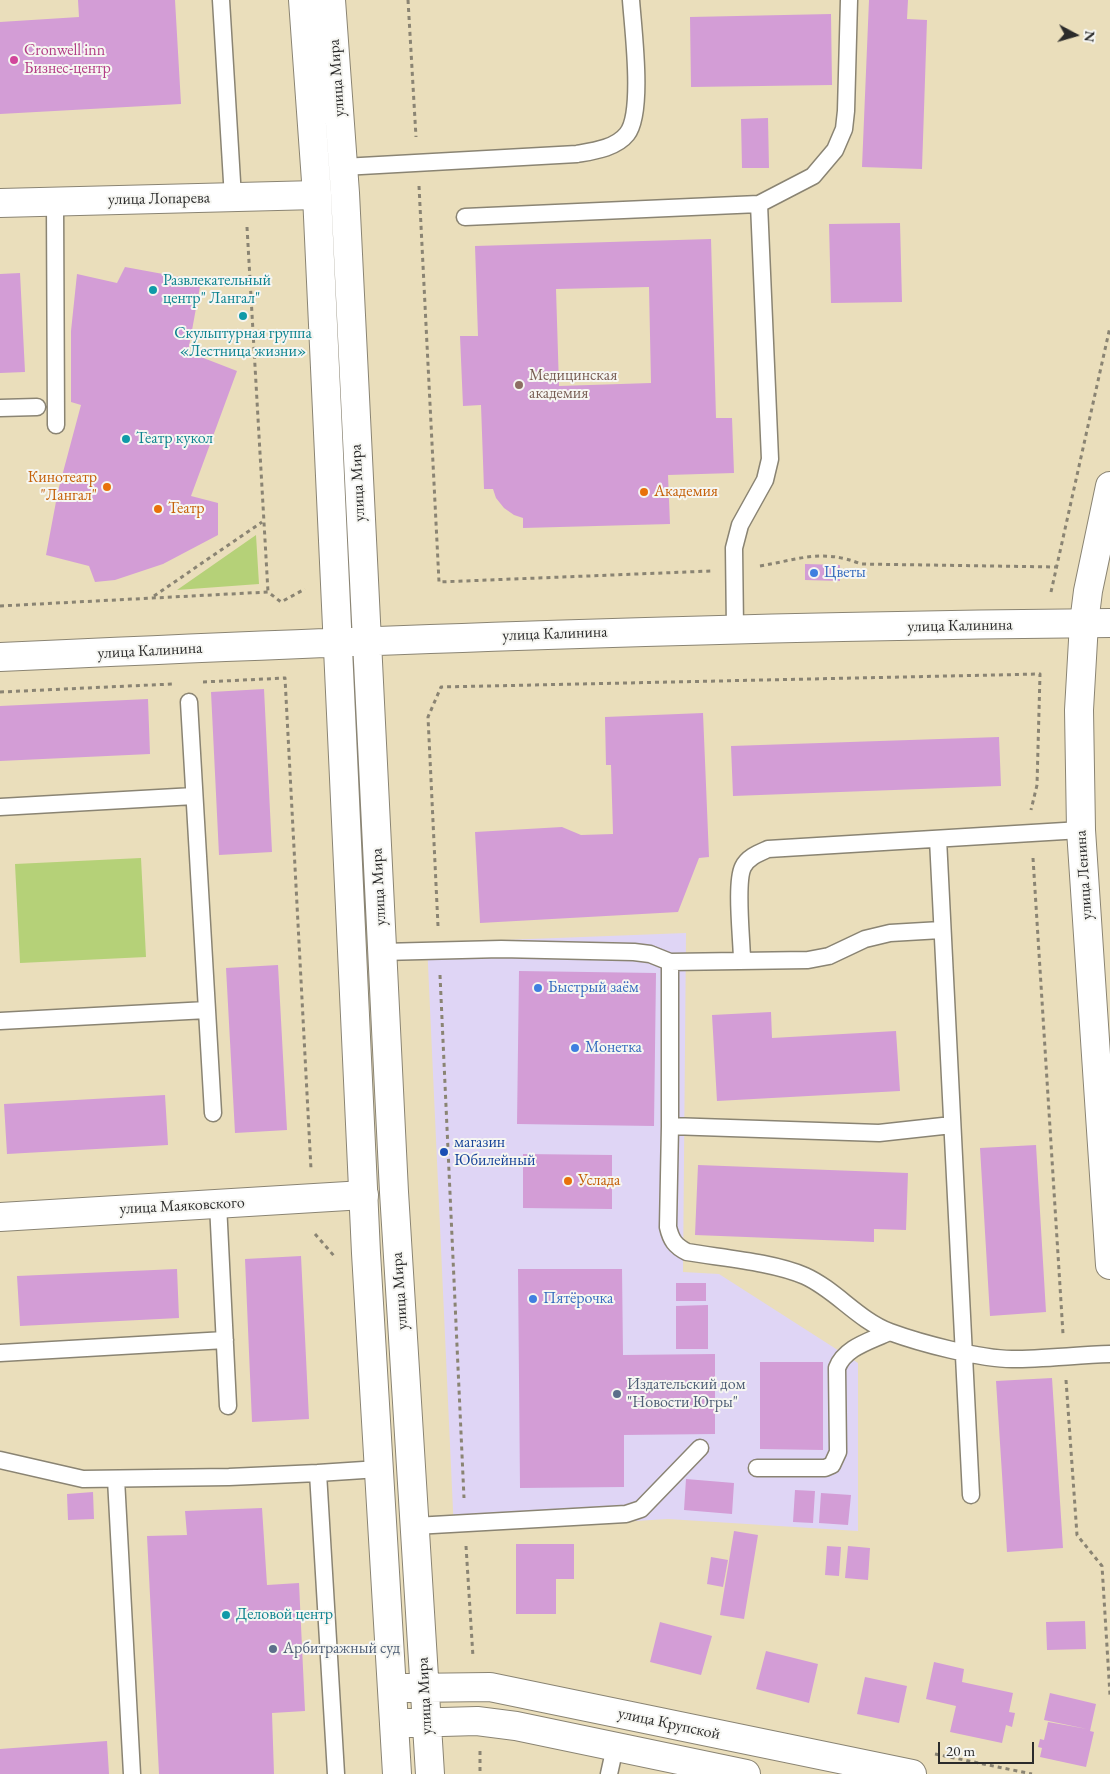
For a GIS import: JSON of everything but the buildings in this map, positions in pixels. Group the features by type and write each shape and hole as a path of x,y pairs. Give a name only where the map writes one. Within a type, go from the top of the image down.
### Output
{"main road":[{"name":"улица Мира","path":"303,0 317,195 336,642 364,1195 397,1774"},
{"name":"улица Мира","path":"331,0 344,180 394,1192 430,1774"},
{"name":"улица Лопарева","path":"0,203 317,195 344,180"},
{"name":"улица Ленина","path":"1110,486 1092,567 1097,623 1079,710 1081,830 1110,1265"},
{"name":"улица Калинина","path":"0,657 336,642 735,629 1097,623"},
{"name":"улица Маяковского","path":"0,1216 394,1192"},
{"name":"улица Крупской","path":"392,1688 475,1686 516,1692 912,1774"},
{"name":"улица Крупской","path":"394,1724 492,1722 746,1774"}],"lane":[{"path":"221,0 233,198"},
{"path":"344,180 417,162 577,154 597,151 615,143 627,134 634,119 636,101 631,0"},
{"path":"466,217 759,204 813,176 835,150 844,129 849,0"},
{"path":"55,202 56,424"},
{"path":"735,629 734,548 740,525 765,480 770,459 759,204"},
{"path":"0,408 37,407"},
{"path":"189,702 213,1113"},
{"path":"0,807 194,796"},
{"path":"742,961 740,880 743,866 752,856 768,849 1081,830"},
{"path":"938,839 941,930 972,1495"},
{"path":"382,952 439,950 634,952 650,954 670,962 808,960 829,956 865,939 890,933 941,930"},
{"path":"670,962 668,1227 670,1239 677,1247 686,1252 787,1270 806,1276 823,1286 873,1324 889,1332 964,1352 1011,1359 1110,1354"},
{"path":"0,1021 207,1010"},
{"path":"670,1126 879,1133 952,1125"},
{"path":"218,1204 228,1406"},
{"path":"757,1468 825,1468 832,1465 838,1452 837,1368 840,1359 848,1352 889,1332"},
{"path":"0,1353 225,1340"},
{"path":"415,1526 626,1514 641,1509 700,1448"},
{"path":"0,1460 72,1477 116,1479 318,1473 379,1469"},
{"path":"318,1473 336,1774"},
{"path":"116,1479 132,1774"},
{"path":"609,1774 615,1747"}],"path":[{"path":"408,0 439,582"},
{"path":"248,226 268,592"},
{"path":"1051,592 1110,327"},
{"path":"153,597 263,521"},
{"path":"0,606 268,592 282,602 307,588"},
{"path":"473,1660 465,1524 428,717 442,687 1040,674 1037,784 1031,810 1064,1356 1077,1535 1102,1566 1110,1695"},
{"path":"196,682 285,678 312,1176"},
{"path":"0,692 177,683"},
{"path":"480,1748 480,1774"}],"shaded area":[{"path":"686,933 683,1272 719,1274 858,1363 858,1531 668,1519 454,1532 427,943"}],"green space":[{"path":"256,535 259,584 177,590"},
{"path":"141,858 146,957 20,963 15,864"}],"place":[{"name":"Cronwell inn Бизнес-центр","path":"14,60"},
{"name":"Развлекательный центр\" Лангал\"","path":"153,290"},
{"name":"Скульптурная группа «Лестница жизни»","path":"243,316"},
{"name":"Медицинская академия","path":"519,385"},
{"name":"Театр кукол","path":"126,439"},
{"name":"Кинотеатр \"Лангал\"","path":"107,487"},
{"name":"Академия","path":"644,492"},
{"name":"Театр","path":"158,509"},
{"name":"Цветы","path":"814,573"},
{"name":"Быстрый заём","path":"538,988"},
{"name":"Монетка","path":"575,1048"},
{"name":"магазин Юбилейный","path":"444,1152"},
{"name":"Услада","path":"568,1181"},
{"name":"Пятёрочка","path":"533,1299"},
{"name":"Издательский дом \"Новости Югры\"","path":"617,1394"},
{"name":"Деловой центр","path":"226,1615"},
{"name":"Арбитражный суд","path":"273,1649"}]}
